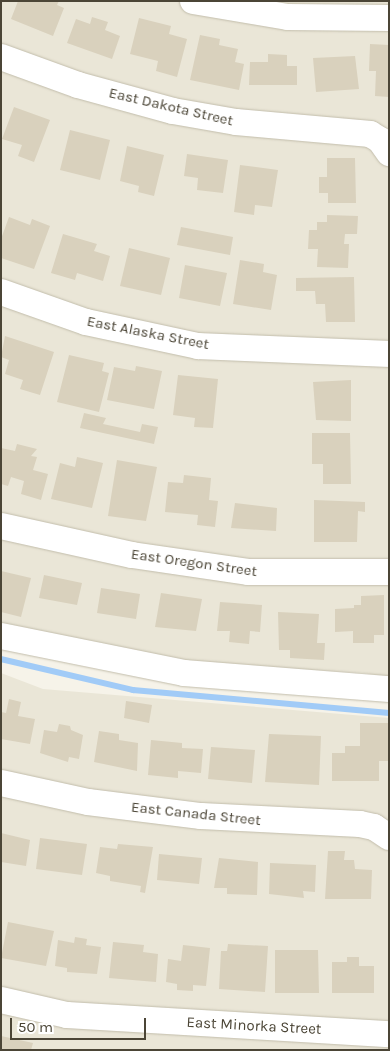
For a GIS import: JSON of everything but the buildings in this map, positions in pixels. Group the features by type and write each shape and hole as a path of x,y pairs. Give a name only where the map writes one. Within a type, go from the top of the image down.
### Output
{"street":[{"path":"193,1 288,17 389,18"},
{"name":"East Dakota Street","path":"1,57 78,85 173,111 236,122 357,131 383,141"},
{"name":"East Alaska Street","path":"1,292 86,322 198,346 389,354"},
{"name":"East Oregon Street","path":"1,526 132,555 248,572 389,572"},
{"path":"1,636 184,673 389,689"},
{"name":"East Canada Street","path":"1,783 88,802 201,816 360,824 374,827 389,837"},
{"name":"East Minorka Street","path":"1,1000 67,1015 389,1034"}],"shaded area":[{"path":"1,1 389,1 389,678 365,673 208,664 1,630"},
{"path":"1,673 43,689 389,718 389,1050 1,1050"}],"waterway":[{"path":"1,659 133,690 389,713"}]}
